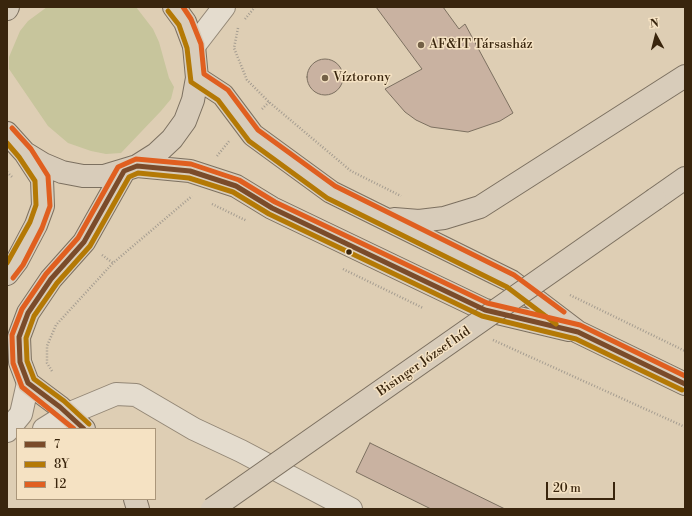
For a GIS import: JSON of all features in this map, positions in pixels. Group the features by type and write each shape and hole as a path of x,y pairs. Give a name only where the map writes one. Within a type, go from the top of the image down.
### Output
{"main road":[{"path":"25,153 49,167 62,172 83,176 104,176 131,169 156,154 172,139 185,121 193,100 197,78 194,46 185,22 174,7"},
{"path":"386,218 419,221 444,218 480,206 685,76"},
{"path":"197,78 223,95 253,136 301,172 331,192 511,281 578,332 685,384"},
{"path":"7,133 25,153 42,178 43,206 17,261 7,274"},
{"path":"131,169 190,171 236,186 272,208 486,310 578,332"},
{"path":"83,428 68,414 28,383 20,362 19,337 28,313 51,278 84,242 131,169"},
{"name":"Bisinger József híd","path":"212,509 685,178"}],"street":[{"path":"194,46 224,7"},
{"path":"7,431 21,414 28,383"},
{"path":"46,428 68,414 116,394 136,394 194,429 241,451 351,509"}],"path":[{"path":"248,7 251,11"},
{"path":"243,22 255,7"},
{"path":"239,27 234,48 247,80 269,102"},
{"path":"7,172 16,183"},
{"path":"54,375 47,363 47,346 56,325 113,263 194,195 204,175"}],"shaded area":[{"path":"47,7 136,7 153,29 159,42 169,78 174,87 171,99 121,153 106,154 91,151 68,143 48,126 9,69 9,57 20,31 28,21"}],"building":[{"path":"376,7 443,7 459,29 465,24 513,113 500,121 468,132 431,127 416,120 405,112 385,89 422,69"},
{"name":"Víztorony","path":"329,59 338,64 342,70 342,84 338,90 329,95 321,95 312,90 308,84 307,73 312,64 318,60"},
{"path":"370,443 505,509 431,509 356,472"}],"transit line":[{"name":"12","path":"183,7 191,19 201,44 204,74 228,90 258,130 335,186 514,275 564,312"},
{"name":"8Y","path":"168,11 179,25 187,48 191,82 218,100 249,141 327,198 507,287 556,324"},
{"name":"12","path":"12,128 31,149 48,176 50,206 42,228 23,265 13,278"},
{"name":"8Y","path":"7,143 19,157 35,181 36,205 30,222 7,263"},
{"name":"12","path":"73,428 22,387 13,363 12,335 22,309 46,274 78,238 118,167 136,159 191,164 239,180 275,202 487,303 580,325 685,376"},
{"name":"7","path":"83,428 60,407 28,383 20,362 19,337 28,313 51,279 84,242 124,171 137,166 190,171 236,186 272,208 485,310 578,332 685,384"},
{"name":"8Y","path":"89,424 64,401 34,379 27,361 26,338 34,316 57,283 90,246 129,177 138,173 189,178 233,192 269,214 482,316 576,339 682,390"}],"place":[{"name":"AF&IT Társasház","path":"421,45"},
{"name":"Víztorony","path":"325,78"}]}
